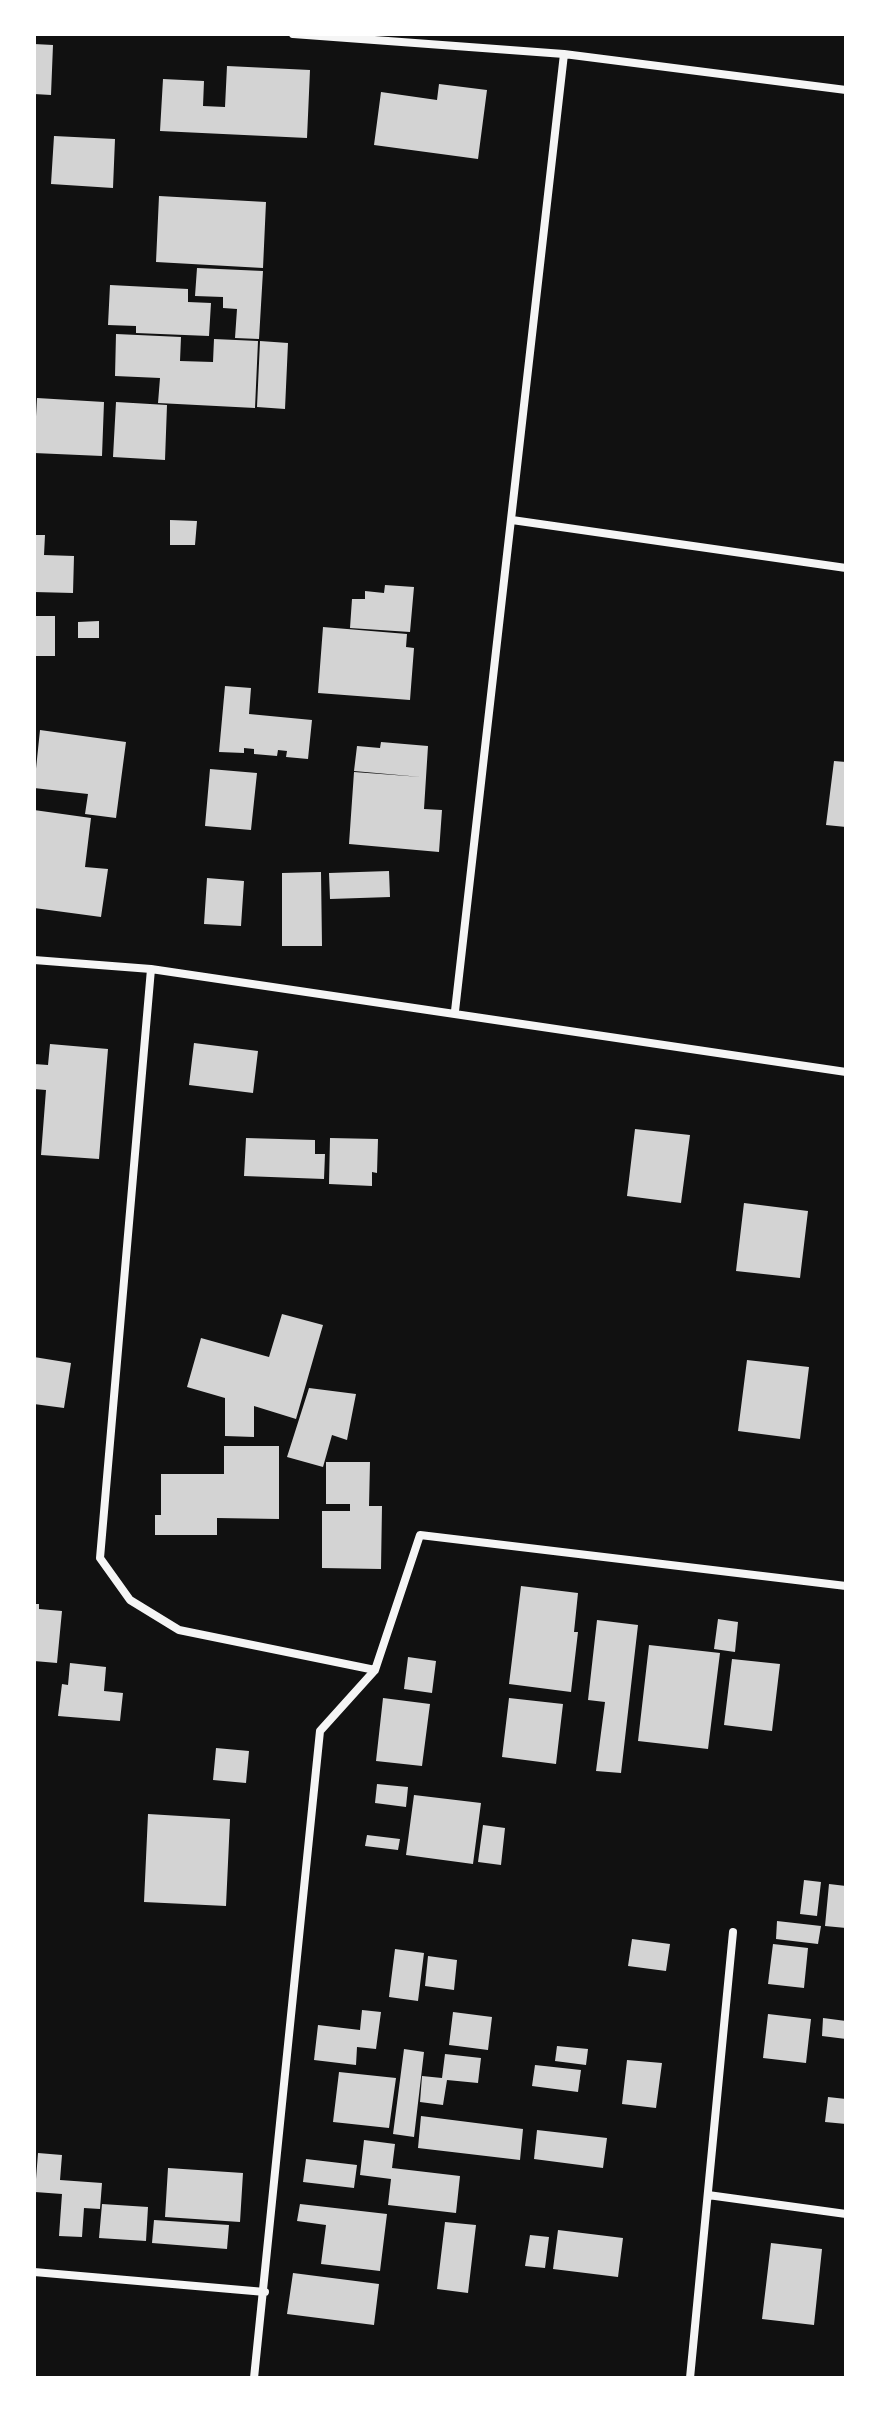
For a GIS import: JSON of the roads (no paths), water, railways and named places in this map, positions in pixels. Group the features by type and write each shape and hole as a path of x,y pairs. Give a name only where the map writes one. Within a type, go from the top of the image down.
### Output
{"street":[{"path":"293,34 564,54 846,90"},
{"path":"455,1011 564,54"},
{"path":"512,520 846,568"},
{"path":"34,960 151,969 455,1011 846,1072"},
{"path":"151,969 100,1558 130,1600 179,1630 375,1670"},
{"path":"254,2378 320,1731 375,1670 420,1535 846,1586"},
{"path":"690,2378 733,1932"},
{"path":"708,2195 846,2214"},
{"path":"34,2272 265,2292"}]}
